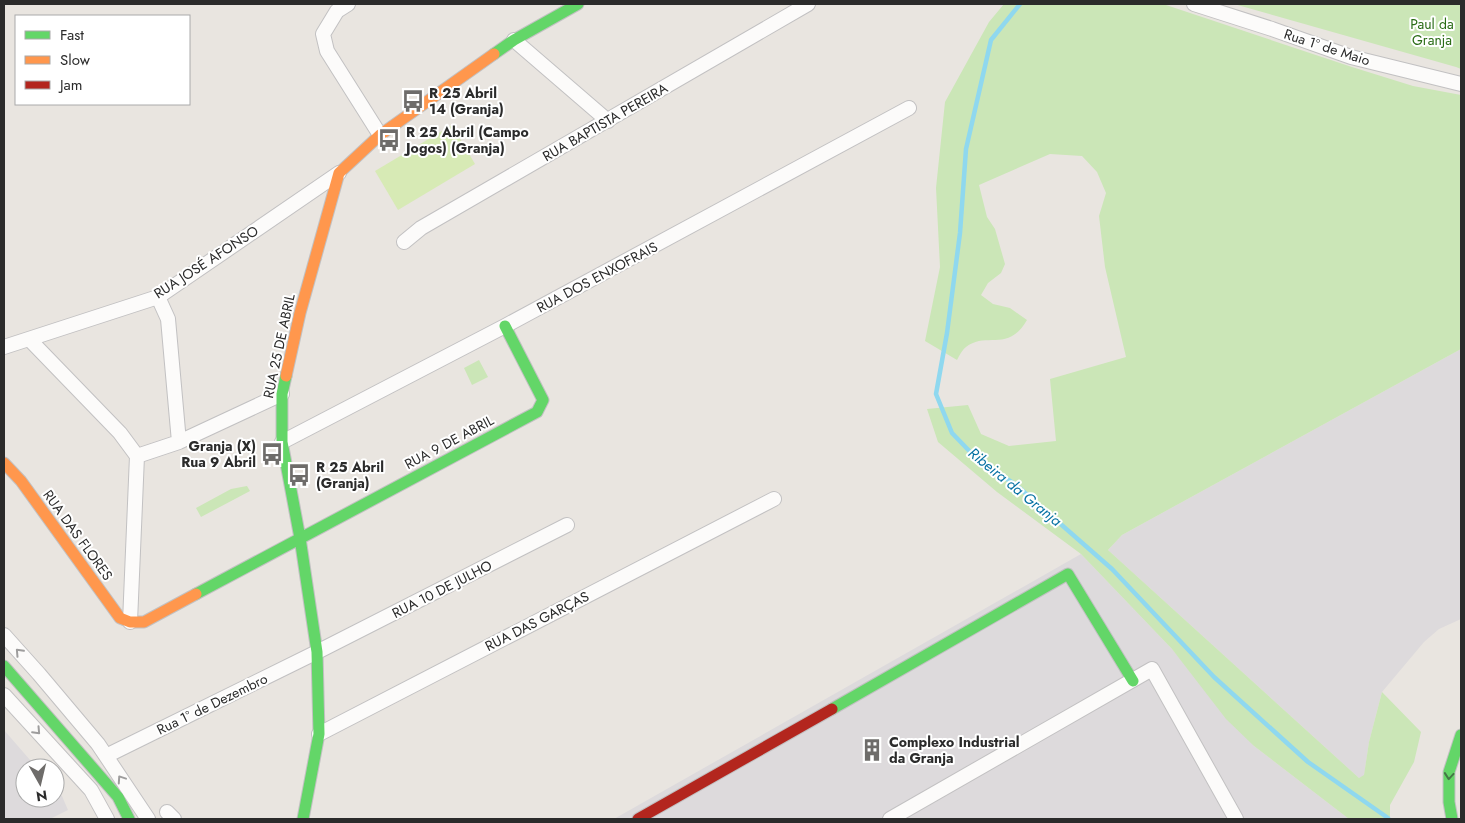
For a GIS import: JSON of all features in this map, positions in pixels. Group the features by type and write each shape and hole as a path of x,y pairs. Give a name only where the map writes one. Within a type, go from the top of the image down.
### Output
{"main road":[{"path":"339,173 380,135 514,40 578,4"},
{"name":"RUA 25 DE ABRIL","path":"303,819 319,734 317,652 300,538 282,442 282,394 300,313 339,173"},
{"name":"RUA 9 DE ABRIL","path":"130,622 144,622 537,412 543,400 505,326"},
{"name":"RUA DAS FLORES","path":"4,464 21,481 120,618 130,622"},
{"path":"638,819 1068,574 1133,681"},
{"path":"4,666 118,797 129,819"},
{"path":"1452,819 1449,802 1449,772 1461,735"}],"street":[{"path":"348,4 337,11 323,34 327,51 380,135"},
{"name":"RUA BAPTISTA PEREIRA","path":"404,242 421,228 808,4"},
{"name":"Rua 1º de Maio","path":"1194,4 1352,57 1461,84"},
{"path":"514,40 608,121"},
{"name":"RUA DOS ENXOFRAIS","path":"282,442 505,326 909,108"},
{"name":"RUA JOSÉ AFONSO","path":"4,347 158,297 339,173"},
{"path":"158,297 168,319 179,442"},
{"path":"29,339 120,434 137,456 130,622"},
{"path":"137,456 179,442 282,394"},
{"name":"RUA DAS GARÇAS","path":"319,734 774,498"},
{"name":"RUA 10 DE JULHO","path":"317,652 567,525"},
{"path":"4,636 39,674 106,756 148,819"},
{"name":"Rua 1º de Dezembro","path":"106,756 317,652"},
{"path":"890,819 1152,670 1236,819"},
{"path":"4,695 92,790 107,819"}],"shaded area":[{"path":"1461,349 1461,619 1439,629 1424,642 1382,692 1369,742 1364,776 1359,778 1108,550 1122,535"},
{"path":"1081,554 1172,649 1254,746 1349,819 614,819"},
{"path":"4,730 28,758 15,758 15,808 65,808 65,803 68,810 50,819 4,819"}],"green space":[{"path":"1004,4 1163,4 1413,86 1461,95 1461,349 1122,535 1108,550 1359,778 1364,775 1369,742 1382,692 1421,732 1414,762 1390,805 1390,819 1349,819 1254,746 1226,719 1172,649 1081,554 997,492 938,442 927,409 968,405 981,434 1009,446 1056,441 1050,379 1126,357 1105,267 1099,216 1106,193 1097,172 1082,156 1050,154 979,185 987,217 995,229 1005,264 1001,273 988,283 981,295 993,304 1010,308 1027,320 1020,330 1005,339 974,343 965,348 957,360 925,341 940,267 936,188 945,102 989,22"},
{"name":"Paul da Granja","path":"1234,4 1461,4 1461,69 1456,67"},
{"path":"452,125 475,164 398,210 375,171"},
{"path":"479,360 488,377 472,385 464,368"},
{"path":"247,486 250,491 201,517 196,508 231,489"}],"waterway":[{"name":"Ribeira da Granja","path":"1020,4 991,40 966,149 960,233 947,333 936,394 952,433 978,460 1016,485 1112,569 1214,677 1308,762 1388,818"}],"traffic: fast":[{"path":"494,54 514,40 578,4"},
{"path":"196,594 537,412 543,400 505,326"},
{"path":"286,376 282,394 282,442 300,538 317,652 319,734 303,819"},
{"path":"832,709 1068,574 1133,681"},
{"path":"4,666 118,797 129,819"},
{"path":"1452,819 1449,802 1449,772 1461,735"}],"traffic: slow":[{"path":"286,376 300,313 339,173 380,135 494,54"},
{"path":"4,463 21,481 120,618 130,622 144,622 196,594"}],"traffic: jam":[{"path":"638,819 832,709"}],"place":[{"name":"R 25 Abril 14 (Granja)","path":"413,101"},
{"name":"R 25 Abril (Campo Jogos) (Granja)","path":"389,140"},
{"name":"Granja (X) Rua 9 Abril","path":"272,454"},
{"name":"R 25 Abril (Granja)","path":"299,475"},
{"name":"Complexo Industrial da Granja","path":"872,750"}]}
